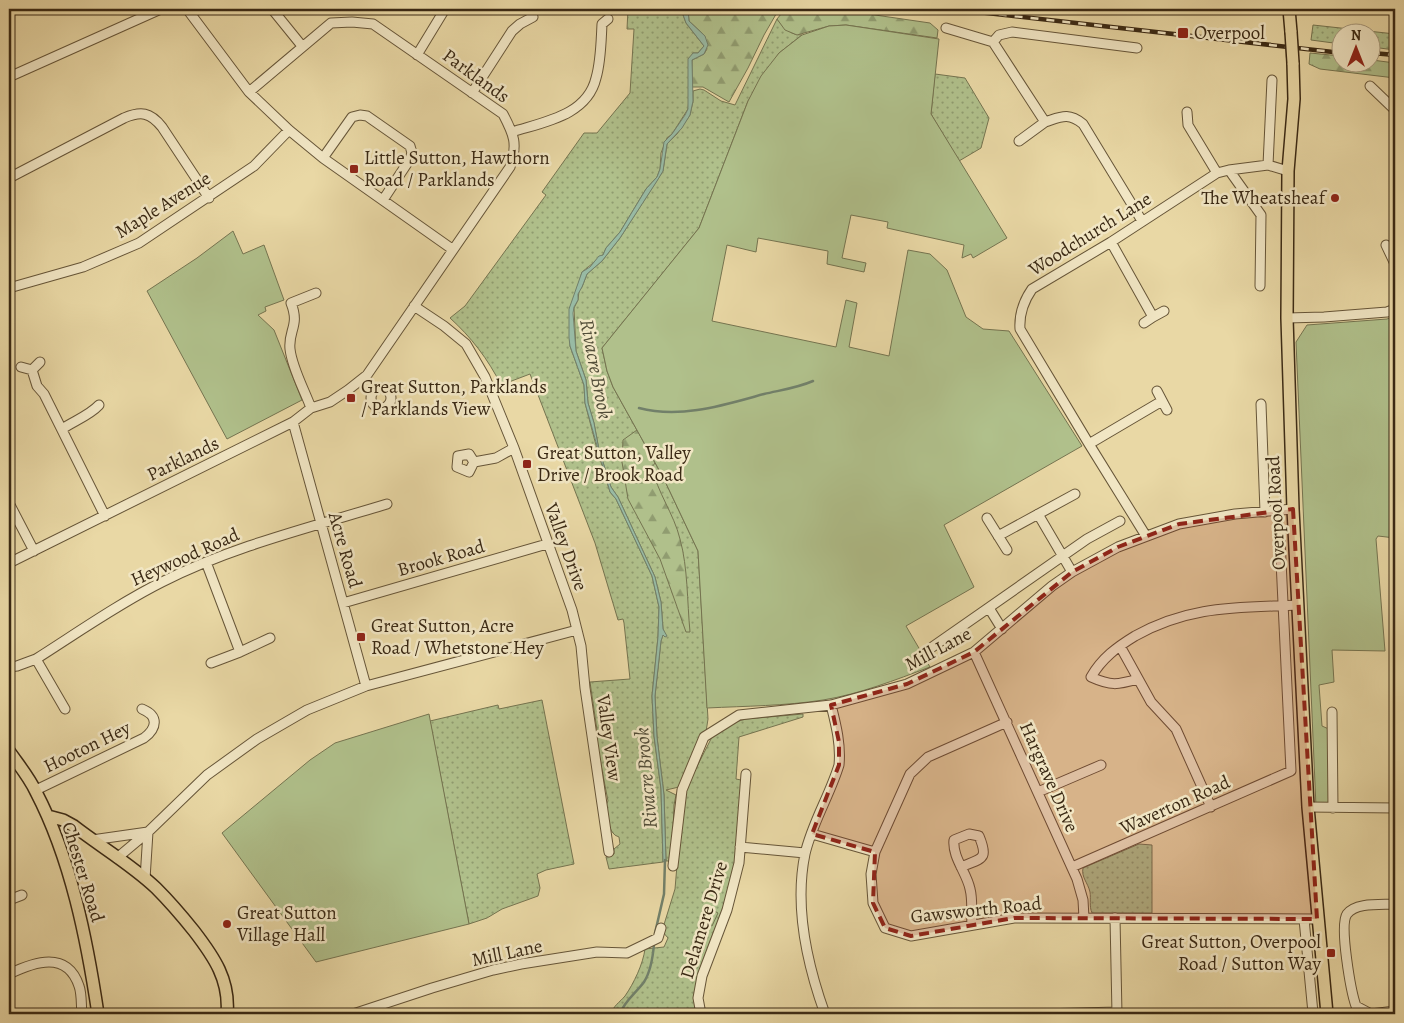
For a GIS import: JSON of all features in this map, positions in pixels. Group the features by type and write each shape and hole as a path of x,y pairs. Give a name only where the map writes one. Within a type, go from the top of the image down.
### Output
{"main road":[{"name":"Overpool Road","path":"1289,9 1294,99 1288,171 1287,318 1293,509 1308,807 1327,1014"},
{"name":"Chester Road","path":"9,751 36,790 48,816 74,890 92,970 98,1014"},
{"path":"48,816 63,820 74,826 145,879 177,909 211,952 226,988 227,1014"}],"street":[{"path":"9,77 161,9"},
{"path":"187,9 249,92 289,130 323,158 452,249"},
{"path":"272,9 302,46"},
{"path":"418,55 445,9"},
{"path":"472,93 512,31 533,17"},
{"path":"512,132 560,117 574,110 588,97 596,79 602,24 608,20"},
{"name":"Parklands","path":"9,563 292,422 312,408 330,402 367,375 510,167 515,152 512,132 503,114 373,24 331,23 249,92"},
{"path":"946,28 993,42 1045,122"},
{"path":"993,42 999,35 1012,32 1137,48"},
{"path":"1268,165 1272,80"},
{"path":"1370,86 1395,110"},
{"path":"1187,112 1188,125 1218,173"},
{"path":"9,178 124,118 135,114 145,114 154,118 162,126 209,198"},
{"path":"323,158 352,117 360,115 374,120 410,146 412,153 383,200"},
{"path":"1019,141 1045,122 1066,115 1076,118 1083,124 1142,221"},
{"name":"Maple Avenue","path":"9,288 83,267 139,243 209,198 254,166 289,130"},
{"name":"Woodchurch Lane","path":"1146,536 1088,444 1020,328 1019,318 1026,298 1032,290 1218,173 1268,165 1288,171"},
{"path":"1229,170 1261,215 1260,286"},
{"path":"1111,242 1153,317"},
{"path":"1386,245 1395,264"},
{"path":"312,408 292,358 290,342 295,323 295,314 291,303 316,293"},
{"name":"Valley Drive","path":"414,306 444,326 466,344 485,377 514,448 572,610 577,630"},
{"path":"1287,318 1387,312 1395,309"},
{"path":"1144,323 1164,311"},
{"path":"32,370 40,362"},
{"path":"21,367 32,370"},
{"path":"32,370 37,386 44,394 105,516"},
{"path":"367,375 377,389"},
{"path":"1157,391 1168,410"},
{"path":"1088,444 1162,401"},
{"name":"Overpool Road","path":"1261,404 1265,512"},
{"path":"62,429 92,412 99,405"},
{"name":"Acre Road","path":"292,422 366,686"},
{"path":"474,462 496,458 514,448"},
{"path":"998,536 1074,494"},
{"path":"9,503 34,551"},
{"name":"Heywood Road","path":"9,667 17,666 36,658 124,603 162,582 206,562 266,540 387,504"},
{"name":"Mill Lane","path":"673,866 682,790 704,737 739,715 831,705 907,684 974,652 1052,586 1072,572 1118,546 1179,524 1235,514 1293,509"},
{"path":"1038,514 1072,572"},
{"path":"987,518 1007,550"},
{"path":"928,650 1087,539 1120,521"},
{"name":"Overpool Road","path":"1280,540 1291,771"},
{"name":"Brook Road","path":"343,603 547,544"},
{"path":"206,562 240,652"},
{"path":"1138,679 1120,684 1108,684 1091,677 1102,660 1120,646 1158,624 1212,609 1298,604"},
{"path":"989,608 1002,629"},
{"path":"117,858 148,832 206,775 256,739 307,710 366,686 577,630"},
{"name":"Valley View","path":"577,630 581,646 585,688 609,852"},
{"path":"211,663 270,638"},
{"path":"1120,646 1151,702 1176,729 1211,807"},
{"name":"Hargrave Drive","path":"974,652 1077,879 1083,900 1084,918"},
{"path":"36,658 65,709"},
{"path":"825,1014 808,957 803,930 802,894 805,853 839,765 840,742 831,705"},
{"name":"Hooton Hey","path":"36,790 151,733 154,726 153,716 142,709"},
{"path":"1332,712 1333,808"},
{"name":"Gawsworth Road","path":"1007,722 934,754 917,766 910,774 875,852 872,874 873,903 885,928 911,936 1014,918 1317,919"},
{"path":"1038,792 1101,765"},
{"name":"Waverton Road","path":"1072,867 1291,771"},
{"name":"Delamere Drive","path":"701,1014 698,998 702,976 727,910 739,863 746,774"},
{"path":"1308,807 1395,808"},
{"path":"92,840 148,832"},
{"path":"145,879 148,832"},
{"path":"812,834 875,852"},
{"path":"740,846 805,853"},
{"path":"961,867 970,889 972,925"},
{"path":"9,900 22,895"},
{"path":"1395,904 1365,906 1354,909 1346,914 1344,925 1349,979 1356,1006 1371,1014 1395,1011"},
{"path":"1042,1014 1117,1013 1115,918"},
{"path":"1304,919 1314,1013 1304,1014"},
{"name":"Mill Lane","path":"353,1014 432,988 521,964 597,952 627,953 658,938 661,928"},
{"path":"9,974 40,962 53,961 60,964 69,970 79,986 82,1014"}],"highlighted area":[{"path":"1293,509 1317,919 1014,918 911,936 900,934 885,928 873,903 875,852 812,834 839,765 839,742 831,705 907,684 974,652 1072,572 1118,547 1179,524"}],"green space":[{"path":"628,9 681,9 686,23 704,46 698,53 693,53 688,109 672,134 667,138 661,153 660,169 657,177 646,189 620,232 606,248 603,255 582,272 573,303 570,307 570,346 584,385 585,403 597,449 610,492 616,499 652,576 659,607 652,696 654,736 661,789 663,862 609,869 606,857 614,854 614,849 620,844 619,837 612,832 608,819 606,805 608,801 595,734 597,730 590,682 630,679 623,619 618,620 595,543 530,374 501,385 491,366 465,333 450,318 465,306 546,195 542,192 584,133 597,133 630,93 634,29 627,29"},
{"path":"688,9 779,9 729,102 703,87 692,87 692,60 704,54 707,49 702,33 689,21"},
{"path":"785,9 834,9 930,23 938,30 937,38 846,25 829,26 797,35 785,30 777,19"},
{"path":"777,19 794,34 802,35 779,53 748,101 699,228 602,348 613,387 663,477 698,551 708,719 706,732 679,787 666,790 676,795 672,861 666,861 664,795 657,737 655,696 661,641 663,634 666,636 663,629 661,602 655,577 618,497 611,487 599,450 588,403 586,380 576,351 574,308 587,274 602,261 620,238 663,171 667,144 677,134 690,115 693,91 704,90 721,101 735,105"},
{"path":"846,25 939,39 931,114 1007,238 973,258 971,254 962,258 964,245 887,228 888,222 851,215 842,258 866,263 864,272 827,264 828,251 758,238 756,252 727,245 712,321 836,347 846,300 857,303 849,347 889,356 908,250 930,254 947,270 966,317 983,329 1009,331 1082,446 944,525 974,587 906,626 930,667 891,682 823,700 780,705 707,708 698,551 663,477 613,387 602,348 699,228 748,101 761,76 779,53 802,35 829,26"},
{"path":"1313,25 1332,27 1332,43 1311,40"},
{"path":"1382,33 1395,34 1395,50 1382,48"},
{"path":"1310,53 1332,55 1332,70 1320,69 1309,64"},
{"path":"1382,61 1395,63 1395,78 1345,72 1382,72"},
{"path":"935,74 965,78 989,118 981,148 959,161 931,114"},
{"path":"233,231 243,254 264,245 284,300 265,307 266,311 258,315 274,330 302,400 227,439 147,291 197,258"},
{"path":"1395,316 1395,538 1378,536 1376,539 1385,651 1332,650 1334,682 1319,685 1322,726 1331,730 1332,807 1316,807 1296,342 1307,325 1387,319"},
{"path":"637,430 655,463 652,467 654,476 674,521 683,550 690,632 686,632 660,559 628,499 622,462 623,440"},
{"path":"542,700 574,864 546,870 537,874 540,888 538,896 469,924 430,721 498,705 499,709"},
{"path":"429,714 469,924 316,962 222,833 310,760 335,743"},
{"path":"803,714 803,717 739,737 736,779 741,780 736,864 728,899 698,975 698,1014 611,1014 635,979 645,949 664,947 668,938 662,931 675,889 683,794 712,737 728,724 746,719"},
{"path":"1139,844 1152,845 1152,913 1092,913 1090,892 1084,877 1083,868"},
{"path":"707,907 718,913 712,926 703,923"}],"shaded area":[{"path":"681,9 688,9 689,21 705,36 708,45 704,54 692,60 693,101 690,115 682,128 667,144 663,171 657,181 620,238 602,261 587,274 578,294 578,300 573,313 576,351 586,380 588,403 599,450 611,487 618,497 655,577 661,602 663,629 667,636 663,635 661,641 655,696 657,737 664,795 666,861 663,862 661,789 654,736 652,696 659,607 652,576 616,499 610,492 585,403 584,385 570,346 569,309 582,272 590,267 599,256 603,255 606,248 620,232 646,189 657,177 664,142 672,134 688,109 688,59 693,53 698,53 704,46 686,23"}],"waterway":[{"path":"639,408 671,412 702,409 813,381"},
{"name":"Rivacre Brook","path":"655,933 664,894 665,860"},
{"path":"620,1014 624,1005 646,978 654,944"}],"railway":[{"path":"951,9 1332,52"},
{"path":"1382,54 1395,55"}],"place":[{"name":"Overpool","path":"1183,33"},
{"name":"Little Sutton, Hawthorn Road / Parklands","path":"354,169"},
{"name":"The Wheatsheaf","path":"1335,198"},
{"name":"Great Sutton, Parklands / Parklands View","path":"351,398"},
{"name":"Great Sutton, Valley Drive / Brook Road","path":"527,464"},
{"name":"Great Sutton, Acre Road / Whetstone Hey","path":"361,637"},
{"name":"Great Sutton Village Hall","path":"227,924"},
{"name":"Great Sutton, Overpool Road / Sutton Way","path":"1331,953"}]}
